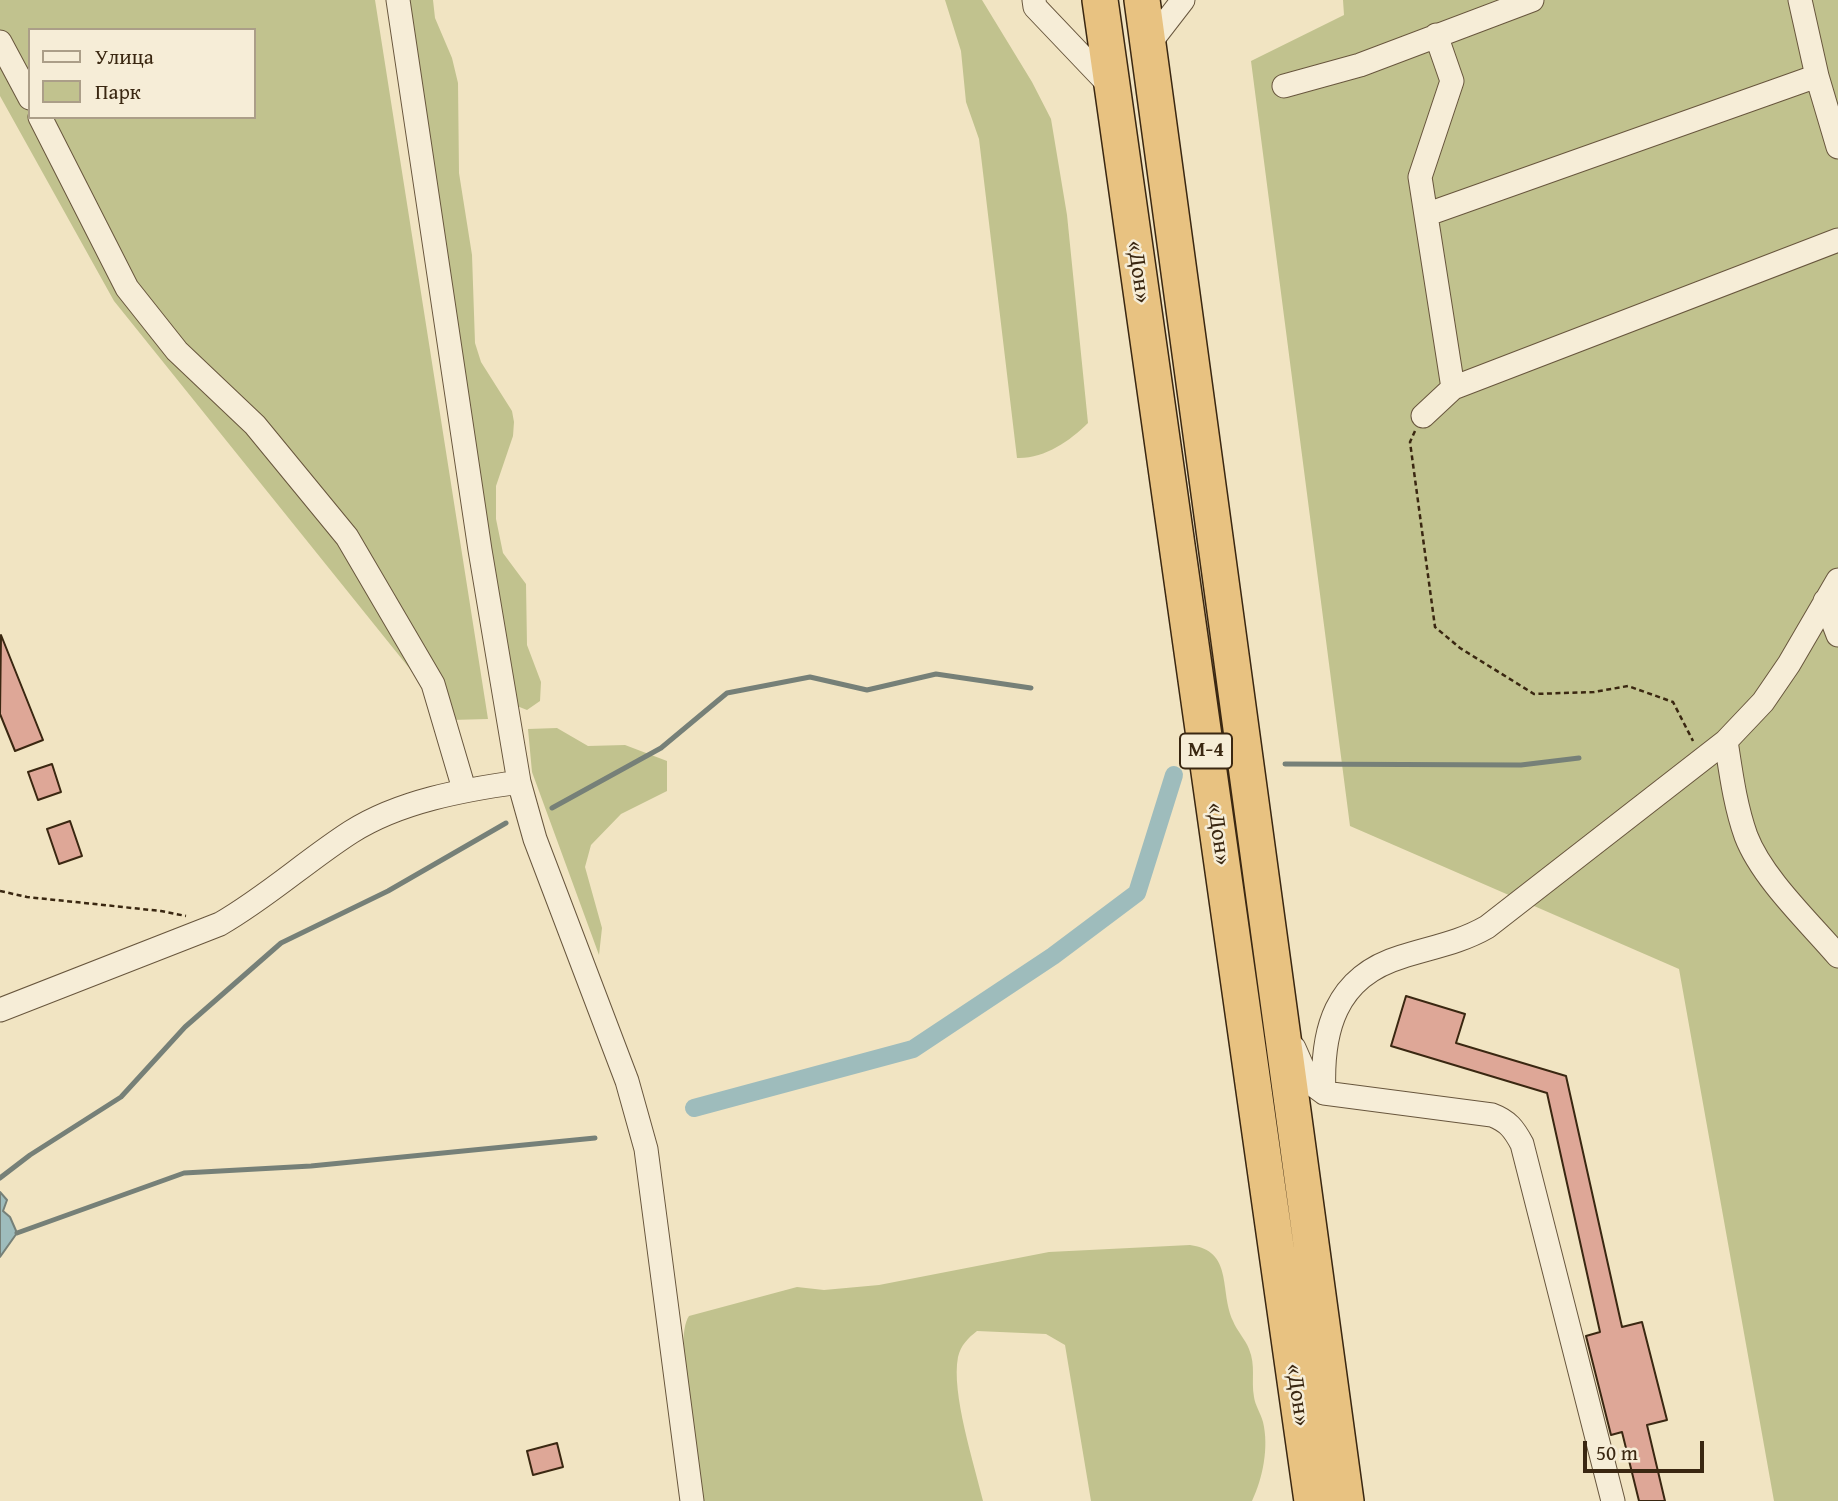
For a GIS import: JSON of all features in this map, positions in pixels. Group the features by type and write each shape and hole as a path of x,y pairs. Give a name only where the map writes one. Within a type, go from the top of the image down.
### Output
{"highway":[{"name":"«Дон»","path":"1100,0 1312,1501"},
{"name":"«Дон»","path":"1142,0 1275,996 1346,1501"}],"street":[{"path":"398,0 480,551 519,782 535,839 627,1081 646,1149 692,1501"},
{"path":"1034,0 1034,7 1113,89"},
{"path":"1149,44 1183,0"},
{"path":"1284,86 1360,65 1436,35 1496,7 1532,0"},
{"path":"1800,0 1817,76 1838,147"},
{"path":"1436,35 1452,81 1420,177 1453,388"},
{"path":"0,42 28,94"},
{"path":"1428,215 1817,76"},
{"path":"41,119 127,288 177,351 255,425 347,537 433,684 464,789"},
{"path":"1423,416 1453,388 1838,240"},
{"path":"1324,1093 1322,1060 1327,1030 1339,1002 1357,982 1400,957 1461,942 1487,927 1726,741 1763,702 1789,664 1838,580"},
{"path":"1825,601 1838,635"},
{"path":"1726,741 1735,796 1747,838 1768,872 1838,956"},
{"path":"0,1010 220,924 246,909 353,831 384,815 464,789 519,782"},
{"path":"1275,996 1302,1069 1309,1082 1324,1093 1492,1115 1503,1119 1514,1129 1525,1158 1613,1501"}],"path":[{"path":"1423,416 1410,442 1435,627 1460,648 1534,694 1594,692 1628,686 1673,702 1703,759"},
{"path":"0,891 27,897 161,911 220,924"}],"green space":[{"path":"0,0 375,0 488,719 451,720 114,301 0,96"},
{"path":"405,0 433,0 435,18 452,58 458,83 459,173 472,255 475,343 481,362 512,411 514,422 513,436 496,486 496,519 503,553 526,584 527,645 541,682 540,701 527,710 512,704"},
{"path":"945,0 982,0 1032,82 1051,119 1067,215 1088,423 1056,448 1027,458 1017,458 979,139 966,102 961,51"},
{"path":"1343,0 1838,0 1838,1501 1774,1501 1679,969 1350,826 1251,61 1344,15"},
{"path":"557,728 588,746 625,745 667,761 667,791 621,814 591,845 585,867 602,928 599,955 532,772 528,729"},
{"path":"1190,1245 1204,1249 1213,1255 1219,1264 1233,1321 1251,1355 1254,1397 1265,1432 1262,1472 1252,1501 1091,1501 1065,1345 1046,1334 977,1331 961,1349 957,1372 964,1428 983,1501 702,1501 684,1376 684,1329 689,1316 797,1287 824,1290 879,1285 1049,1252"}],"water":[{"path":"0,1192 7,1200 3,1211 10,1217 17,1233 0,1257"}],"building":[{"path":"1,635 43,740 15,751 0,714"},
{"path":"52,764 61,792 38,800 28,772"},
{"path":"70,821 82,856 59,864 47,829"},
{"path":"1406,996 1465,1014 1456,1043 1566,1076 1622,1327 1642,1322 1667,1420 1647,1425 1665,1501 1639,1501 1622,1432 1611,1435 1586,1336 1600,1332 1547,1093 1391,1046"},
{"path":"557,1443 563,1467 533,1475 527,1451"}],"waterway":[{"path":"552,808 661,748 727,693 810,677 867,690 936,674 1031,688"},
{"path":"1285,764 1521,765 1579,758"},
{"path":"694,1108 913,1049 1053,956 1137,893 1174,775"},
{"path":"0,1178 30,1155 121,1097 185,1027 281,943 388,891 506,823"},
{"path":"17,1233 184,1173 311,1166 595,1138"}]}
